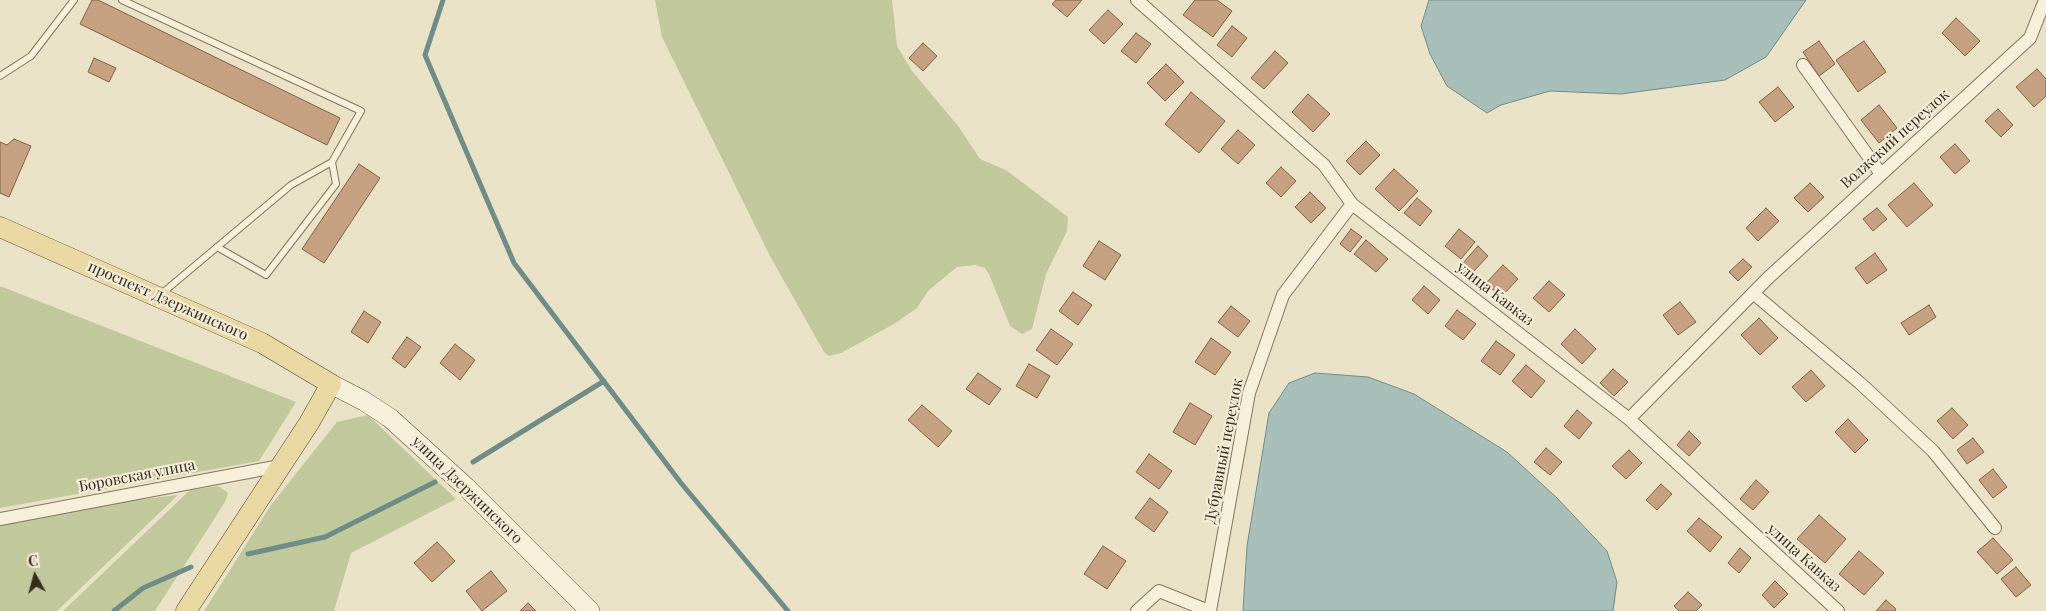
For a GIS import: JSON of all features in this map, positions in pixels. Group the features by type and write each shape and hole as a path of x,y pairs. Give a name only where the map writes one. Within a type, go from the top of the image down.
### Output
{"main road":[{"name":"проспект Дзержинского","path":"0,227 160,296 262,343 331,384"},
{"path":"186,611 331,384"},
{"name":"улица Дзержинского","path":"331,384 364,401 390,418 466,487 590,611"}],"street":[{"name":"улица Кавказ","path":"1137,0 1324,165 1352,204 1630,419 1838,611"},
{"name":"Волжский переулок","path":"1630,419 1753,293 2030,38 2045,0"},
{"path":"1803,65 1881,174"},
{"name":"Дубравный переулок","path":"1210,611 1249,393 1255,375 1283,295 1352,204"},
{"path":"1753,293 1860,383 1932,451 1995,528"},
{"name":"Боровская улица","path":"0,519 280,466"},
{"path":"1137,611 1159,591 1210,611"}],"lane":[{"path":"0,76 31,56 74,0"},
{"path":"122,0 360,111 332,162 291,185 160,296"},
{"path":"217,246 266,275 336,184 332,162"}],"green space":[{"path":"655,0 892,0 897,46 912,71 958,126 980,159 1006,170 1068,217 1067,231 1046,274 1032,329 1022,334 1010,326 989,274 985,268 975,265 957,267 928,291 917,308 894,324 841,353 829,356 824,352 770,256 662,37"},
{"path":"0,286 296,402 259,461 0,508"},
{"path":"368,415 456,499 351,553 334,611 204,611 271,505 337,422"},
{"path":"218,486 228,493 225,502 155,611 63,611 190,490"},
{"path":"178,495 57,611 0,611 0,525 127,501"}],"water":[{"path":"1429,0 1806,0 1766,57 1725,80 1621,94 1550,91 1501,105 1487,113 1447,86 1430,54 1421,26"},
{"path":"1315,373 1368,377 1414,394 1507,452 1557,498 1607,551 1617,582 1613,611 1243,611 1247,546 1269,413 1289,383"}],"building":[{"path":"92,0 98,0 340,118 327,145 80,24"},
{"path":"1056,0 1082,0 1067,17 1052,4"},
{"path":"1195,0 1217,0 1232,11 1213,37 1183,15"},
{"path":"1108,10 1123,24 1104,44 1089,30"},
{"path":"1956,18 1980,41 1965,56 1942,33"},
{"path":"1232,26 1247,38 1232,57 1217,45"},
{"path":"1136,33 1151,44 1136,63 1121,51"},
{"path":"1819,41 1835,64 1819,76 1803,52"},
{"path":"1864,41 1886,72 1858,92 1836,60"},
{"path":"923,43 937,56 923,71 909,58"},
{"path":"1275,51 1288,63 1264,89 1251,78"},
{"path":"94,58 116,68 109,82 88,72"},
{"path":"1166,64 1184,82 1165,101 1147,83"},
{"path":"2037,69 2046,79 2046,96 2034,107 2016,87"},
{"path":"1778,87 1794,107 1775,122 1759,102"},
{"path":"1191,92 1225,121 1199,153 1165,124"},
{"path":"1308,94 1330,114 1313,132 1292,112"},
{"path":"1879,105 1897,128 1879,143 1861,120"},
{"path":"1998,109 2013,125 2001,137 1985,121"},
{"path":"1238,130 1255,145 1238,164 1221,149"},
{"path":"14,139 31,146 9,197 0,193 0,142 7,145"},
{"path":"1366,141 1380,155 1360,175 1346,161"},
{"path":"1955,144 1970,161 1955,174 1940,157"},
{"path":"359,164 380,178 324,263 302,249"},
{"path":"1281,167 1296,181 1281,197 1266,183"},
{"path":"1394,169 1418,191 1399,211 1375,189"},
{"path":"1810,183 1824,197 1808,212 1794,198"},
{"path":"1914,183 1933,205 1907,227 1888,205"},
{"path":"1310,192 1326,208 1311,223 1295,207"},
{"path":"1417,198 1432,211 1420,226 1404,213"},
{"path":"1766,208 1779,221 1758,241 1746,228"},
{"path":"1877,208 1887,219 1873,231 1863,219"},
{"path":"1351,229 1362,237 1350,252 1340,244"},
{"path":"1459,229 1475,242 1461,259 1445,246"},
{"path":"1366,240 1388,259 1376,272 1354,254"},
{"path":"1099,241 1121,255 1105,280 1083,266"},
{"path":"1478,246 1488,256 1473,272 1463,263"},
{"path":"1875,253 1887,270 1867,284 1855,268"},
{"path":"1743,259 1752,267 1738,281 1729,272"},
{"path":"1503,265 1518,279 1501,297 1486,283"},
{"path":"1549,281 1565,295 1549,312 1533,298"},
{"path":"1424,286 1440,300 1428,314 1412,300"},
{"path":"1073,292 1092,305 1078,325 1059,311"},
{"path":"1680,302 1696,322 1678,335 1663,315"},
{"path":"1929,305 1936,317 1909,335 1901,323"},
{"path":"1231,306 1250,321 1238,337 1218,322"},
{"path":"1457,310 1476,324 1463,340 1445,326"},
{"path":"364,311 381,322 368,343 351,332"},
{"path":"1759,318 1778,338 1760,355 1741,335"},
{"path":"1051,329 1073,344 1057,365 1036,350"},
{"path":"1575,329 1596,349 1582,364 1561,344"},
{"path":"407,337 421,347 405,368 392,358"},
{"path":"1211,338 1231,352 1215,375 1195,362"},
{"path":"1496,341 1515,355 1500,375 1481,361"},
{"path":"455,344 475,360 460,380 440,363"},
{"path":"1029,364 1050,376 1037,398 1016,386"},
{"path":"1526,365 1545,381 1531,398 1512,381"},
{"path":"1613,369 1628,382 1614,396 1600,383"},
{"path":"1811,370 1825,386 1806,402 1792,387"},
{"path":"978,373 1001,389 989,405 966,389"},
{"path":"1190,403 1212,416 1195,445 1173,432"},
{"path":"922,405 952,431 938,447 908,420"},
{"path":"1952,408 1968,425 1953,439 1937,421"},
{"path":"1577,410 1592,423 1579,439 1564,426"},
{"path":"1848,419 1868,440 1855,453 1835,432"},
{"path":"1689,431 1701,443 1689,456 1677,445"},
{"path":"1973,438 1984,452 1967,464 1957,450"},
{"path":"1546,448 1562,462 1550,475 1534,462"},
{"path":"1629,450 1642,463 1626,479 1612,466"},
{"path":"1149,454 1172,471 1159,489 1136,472"},
{"path":"1993,469 2007,487 1993,498 1979,480"},
{"path":"1756,480 1769,492 1753,510 1740,499"},
{"path":"1661,484 1672,494 1657,510 1646,500"},
{"path":"1150,498 1168,512 1154,532 1135,518"},
{"path":"1819,515 1846,539 1825,563 1797,539"},
{"path":"1699,518 1722,537 1710,552 1687,531"},
{"path":"1993,538 2013,560 1997,574 1977,552"},
{"path":"437,542 455,561 432,582 414,563"},
{"path":"1103,546 1126,561 1107,589 1084,574"},
{"path":"1740,548 1751,558 1739,573 1728,563"},
{"path":"1859,551 1884,573 1864,595 1839,574"},
{"path":"2016,567 2031,585 2016,597 2001,579"},
{"path":"491,571 507,591 482,611 466,591"},
{"path":"1775,581 1788,594 1774,608 1762,595"},
{"path":"1688,592 1702,605 1696,611 1679,611 1674,606"},
{"path":"1886,600 1896,609 1895,611 1876,611"},
{"path":"528,603 536,611 520,611"}],"waterway":[{"path":"443,0 425,55 514,263 681,483 788,611"},
{"path":"473,462 604,381"},
{"path":"248,554 325,537 435,482"},
{"path":"114,611 143,588 191,567"}]}
